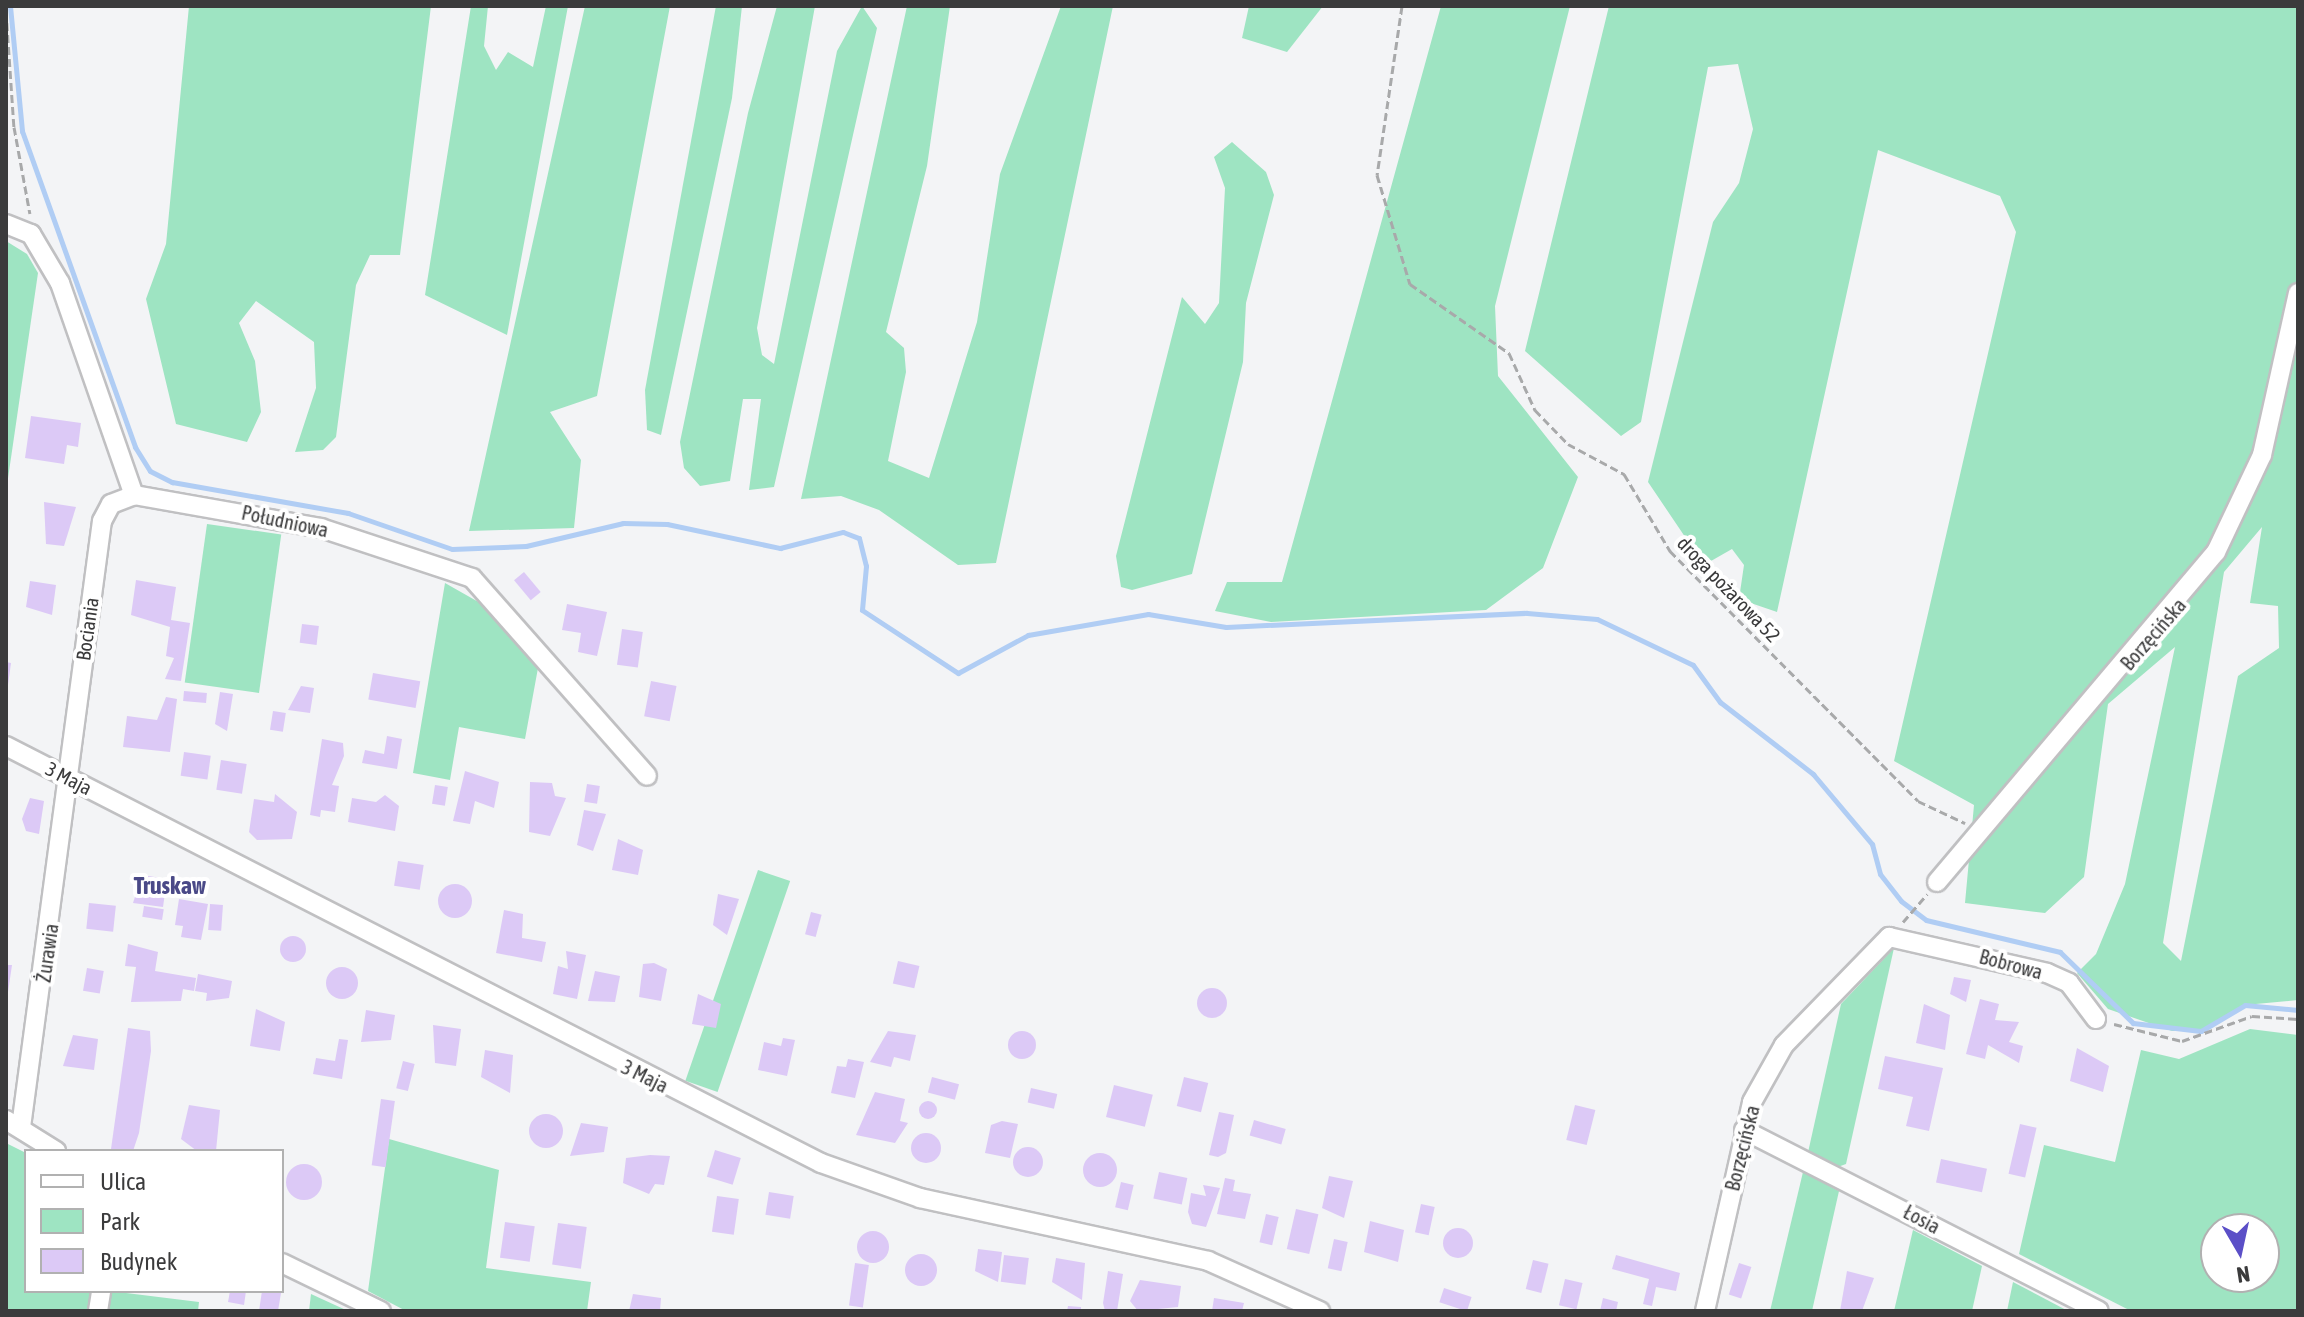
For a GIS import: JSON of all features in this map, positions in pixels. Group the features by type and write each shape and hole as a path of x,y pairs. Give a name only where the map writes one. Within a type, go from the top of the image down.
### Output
{"street":[{"path":"6,224 31,234 65,297 134,495"},
{"name":"Borzęcińska","path":"1937,882 2216,552 2262,455 2298,293"},
{"name":"Południowa","path":"134,495 321,528 452,567 510,614 647,776"},
{"name":"Bociania","path":"72,780 102,521 111,504 134,495"},
{"name":"3 Maja","path":"6,746 821,1163 920,1198 1208,1261 1320,1311"},
{"name":"Żurawia","path":"14,1124 72,780"},
{"name":"Borzęcińska","path":"1705,1311 1744,1130 1784,1045 1889,937"},
{"name":"Bobrowa","path":"1889,937 2047,973 2069,983 2096,1019"},
{"path":"14,1124 53,1149"},
{"name":"Łosia","path":"1744,1130 2099,1311"},
{"path":"284,1264 381,1311"}],"path":[{"name":"droga pożarowa 52","path":"1402,6 1377,175 1410,284 1509,353 1535,410 1568,444 1624,474 1670,551 1918,801 1981,831"},
{"path":"6,11 31,234"},
{"path":"1905,919 1937,882"},
{"path":"2096,1019 2182,1041 2252,1016 2298,1019"}],"green space":[{"path":"189,6 431,6 400,255 370,255 356,285 336,437 323,450 295,452 316,388 314,342 256,301 239,323 255,361 261,412 247,442 176,424 146,299 166,244"},
{"path":"471,6 488,6 484,46 496,70 508,52 533,67 546,6 568,6 507,335 425,295"},
{"path":"585,6 670,6 597,396 550,412 581,460 574,528 469,531"},
{"path":"716,6 742,6 732,98 661,435 647,430 645,390"},
{"path":"777,6 815,6 757,328 762,355 774,364 837,51 862,6 877,28 774,487 749,490 761,399 743,399 730,481 700,486 684,468 680,442 748,113"},
{"path":"907,6 950,6 927,166 886,332 904,348 906,372 888,461 929,478 977,322 1000,174 1061,6 1113,6 996,563 958,565 879,510 841,496 801,499"},
{"path":"1249,6 1323,6 1287,52 1242,38"},
{"path":"1441,6 1570,6 1495,306 1498,376 1578,477 1543,568 1486,610 1271,622 1215,611 1227,582 1282,582"},
{"path":"1609,6 2298,6 2298,1000 2245,1005 2201,1031 2172,1031 2108,1009 2077,973 2096,954 2125,884 2175,647 2108,704 2084,877 2045,913 1965,903 1974,805 1894,761 2016,232 2000,196 1878,150 1777,612 1739,599 1744,565 1732,549 1704,565 1648,482 1713,222 1739,183 1753,129 1738,64 1708,67 1641,422 1621,436 1525,351","holes":["2262,527 2250,603 2278,606 2279,648 2238,676 2181,961 2163,943 2224,572"]},
{"path":"1232,142 1266,172 1274,195 1246,303 1243,362 1192,574 1132,590 1121,587 1116,556 1182,297 1205,324 1219,303 1225,188 1214,157"},
{"path":"6,241 27,254 38,273 6,492"},
{"path":"207,524 281,534 259,693 185,682"},
{"path":"445,583 482,604 538,668 525,739 459,727 450,780 413,773"},
{"path":"758,870 790,881 718,1092 685,1081"},
{"path":"1894,948 1846,1164 1835,1168 1807,1157 1841,1004"},
{"path":"2250,1029 2298,1035 2298,1311 2131,1311 2019,1254 2044,1145 2115,1162 2141,1050 2179,1059"},
{"path":"389,1139 499,1170 486,1268 591,1282 587,1311 406,1311 368,1291"},
{"path":"6,1143 24,1152 24,1293 94,1293 91,1311 6,1311"},
{"path":"1803,1172 1839,1191 1812,1311 1770,1311"},
{"path":"1913,1230 1982,1266 1972,1311 1894,1311"},
{"path":"2013,1282 2068,1311 2007,1311"},
{"path":"110,1293 199,1302 198,1311 107,1311"},
{"path":"311,1294 348,1311 309,1311"}],"building":[{"path":"31,416 81,423 78,447 67,445 64,464 25,458"},
{"path":"44,502 76,507 64,546 46,544"},
{"path":"524,572 541,592 531,600 514,580"},
{"path":"136,580 176,587 171,620 190,623 181,681 165,679 174,658 166,656 170,627 131,615"},
{"path":"30,581 56,585 52,615 26,607"},
{"path":"567,604 607,612 597,656 578,652 581,633 562,630"},
{"path":"302,624 319,626 317,645 300,643"},
{"path":"622,629 643,632 638,668 617,665"},
{"path":"6,662 11,663 8,685 6,684"},
{"path":"373,673 420,681 416,708 368,700"},
{"path":"651,681 677,686 670,721 644,716"},
{"path":"301,686 314,688 310,713 288,710"},
{"path":"184,691 207,693 206,703 183,701"},
{"path":"220,692 233,694 227,731 215,724"},
{"path":"166,697 177,699 170,752 123,747 127,716 157,720"},
{"path":"273,711 286,713 283,732 270,730"},
{"path":"387,736 402,739 397,769 362,763 365,750 384,754"},
{"path":"322,739 343,743 344,756 332,785 339,786 335,812 321,810 320,817 310,815"},
{"path":"184,752 211,756 207,780 181,776"},
{"path":"221,760 247,764 242,794 216,790"},
{"path":"465,771 499,782 494,808 475,801 470,824 453,821"},
{"path":"530,782 552,783 555,796 566,798 550,836 529,832"},
{"path":"587,784 600,786 597,804 584,802"},
{"path":"435,785 448,787 445,806 432,804"},
{"path":"275,794 297,812 292,839 257,840 249,832 254,799 274,802"},
{"path":"385,795 399,806 395,831 348,822 352,798 376,802"},
{"path":"30,798 44,801 39,834 26,831 22,819"},
{"path":"584,810 606,814 593,851 577,845"},
{"path":"618,839 643,850 638,875 612,870"},
{"path":"398,861 424,865 420,890 394,886"},
{"path":"142,875 167,879 163,907 133,903"},
{"path":"455,884 467,889 472,901 467,913 455,918 443,913 438,901 443,889"},
{"path":"718,894 739,899 727,935 713,925"},
{"path":"179,899 208,904 201,940 181,937 183,926 175,925"},
{"path":"89,903 116,906 113,932 86,929"},
{"path":"210,904 223,905 221,931 208,930"},
{"path":"144,906 164,909 162,920 142,917"},
{"path":"504,910 523,914 522,938 546,942 542,962 496,953"},
{"path":"811,912 822,915 816,937 805,934"},
{"path":"293,936 302,940 306,949 302,958 293,962 284,958 280,949 284,940"},
{"path":"128,944 158,952 155,971 196,978 194,991 183,989 181,1001 131,1002 136,967 125,966"},
{"path":"566,951 586,955 577,999 553,994 558,966 568,969"},
{"path":"898,961 919,966 914,988 893,983"},
{"path":"654,963 667,969 661,1001 639,997 643,964"},
{"path":"6,965 12,965 8,992 6,992"},
{"path":"342,967 353,972 358,983 353,994 342,999 331,994 326,983 331,972"},
{"path":"87,968 104,971 100,994 83,991"},
{"path":"595,971 620,976 615,1002 588,1001"},
{"path":"198,974 232,981 229,998 206,1001 207,993 195,991"},
{"path":"1954,977 1971,980 1966,1002 1950,994"},
{"path":"1212,988 1218,989 1226,997 1226,1009 1218,1017 1212,1018 1206,1017 1198,1009 1197,1003 1198,997 1206,989"},
{"path":"698,994 721,1004 716,1028 692,1024"},
{"path":"1980,999 1999,1004 1995,1020 2019,1022 2009,1042 2023,1046 2019,1063 1988,1045 1985,1059 1966,1054"},
{"path":"1924,1004 1950,1015 1945,1050 1916,1043"},
{"path":"256,1009 285,1022 280,1051 250,1046"},
{"path":"366,1010 395,1015 391,1040 361,1042"},
{"path":"433,1025 461,1029 456,1066 435,1063"},
{"path":"128,1028 150,1031 151,1051 139,1133 134,1149 111,1149"},
{"path":"888,1031 916,1035 910,1061 894,1057 891,1067 870,1062"},
{"path":"1022,1031 1032,1035 1036,1045 1032,1055 1022,1059 1012,1055 1008,1045 1012,1035"},
{"path":"73,1035 98,1039 94,1070 63,1066"},
{"path":"783,1038 795,1040 787,1076 758,1070 764,1042 781,1046"},
{"path":"339,1039 348,1040 342,1079 313,1074 316,1058 335,1061"},
{"path":"2077,1048 2109,1066 2103,1092 2070,1081"},
{"path":"485,1050 513,1055 510,1093 481,1077"},
{"path":"1885,1056 1943,1068 1929,1131 1906,1126 1913,1097 1878,1089"},
{"path":"848,1059 864,1062 855,1098 831,1093 837,1066 846,1067"},
{"path":"403,1061 415,1064 408,1091 396,1088"},
{"path":"932,1077 959,1084 955,1100 928,1092"},
{"path":"1184,1077 1208,1083 1201,1112 1177,1106"},
{"path":"1114,1085 1153,1095 1145,1127 1106,1117"},
{"path":"1031,1088 1057,1094 1054,1109 1028,1103"},
{"path":"875,1092 905,1099 900,1121 908,1123 895,1143 856,1135"},
{"path":"381,1099 395,1101 386,1167 372,1165"},
{"path":"928,1101 937,1110 928,1119 919,1110"},
{"path":"189,1105 220,1110 216,1149 194,1149 181,1139"},
{"path":"1575,1105 1595,1110 1587,1145 1566,1140"},
{"path":"1219,1112 1234,1115 1226,1153 1218,1157 1209,1155"},
{"path":"546,1114 558,1119 563,1131 558,1143 546,1148 534,1143 529,1131 534,1119"},
{"path":"1254,1120 1286,1129 1281,1144 1250,1135"},
{"path":"1002,1121 1018,1124 1010,1158 985,1153 991,1125"},
{"path":"581,1123 608,1127 604,1152 570,1156"},
{"path":"2020,1124 2037,1128 2025,1178 2009,1174"},
{"path":"926,1133 937,1137 941,1148 937,1159 926,1163 915,1159 911,1148 915,1137"},
{"path":"1028,1147 1039,1151 1043,1162 1039,1173 1028,1177 1017,1173 1013,1162 1017,1151"},
{"path":"715,1150 741,1158 733,1185 707,1177"},
{"path":"1100,1153 1112,1158 1117,1170 1112,1182 1100,1187 1088,1182 1083,1170 1088,1158"},
{"path":"670,1156 664,1185 655,1184 649,1194 623,1183 626,1158"},
{"path":"1941,1159 1987,1169 1982,1192 1936,1182"},
{"path":"304,1164 317,1169 322,1182 317,1195 304,1200 291,1195 286,1182 291,1169"},
{"path":"1159,1172 1187,1178 1182,1204 1153,1198"},
{"path":"1329,1176 1353,1181 1344,1218 1322,1208"},
{"path":"1225,1178 1235,1180 1233,1191 1251,1194 1245,1219 1217,1214"},
{"path":"1121,1182 1134,1185 1128,1210 1115,1207"},
{"path":"1203,1185 1220,1188 1206,1227 1192,1224 1188,1212 1191,1193 1206,1196"},
{"path":"769,1192 794,1196 790,1219 765,1215"},
{"path":"717,1196 739,1199 734,1235 712,1232"},
{"path":"1421,1204 1435,1207 1429,1235 1415,1232"},
{"path":"1296,1209 1318,1214 1309,1254 1287,1249"},
{"path":"1266,1214 1279,1217 1272,1245 1259,1242"},
{"path":"1370,1221 1404,1230 1398,1262 1364,1252"},
{"path":"505,1222 535,1226 530,1262 500,1258"},
{"path":"558,1223 587,1227 581,1269 552,1265"},
{"path":"1458,1228 1468,1233 1473,1243 1468,1253 1458,1258 1448,1253 1443,1243 1448,1233"},
{"path":"873,1231 884,1236 889,1247 884,1258 873,1263 862,1258 857,1247 862,1236"},
{"path":"1334,1239 1348,1242 1341,1271 1328,1268"},
{"path":"978,1249 1002,1252 998,1282 975,1271"},
{"path":"921,1254 932,1259 937,1270 932,1281 921,1286 910,1281 905,1270 910,1259"},
{"path":"1004,1255 1029,1258 1026,1285 1001,1282"},
{"path":"1616,1255 1680,1273 1676,1291 1656,1287 1652,1306 1643,1304 1649,1279 1612,1269"},
{"path":"1056,1258 1085,1263 1082,1300 1052,1282"},
{"path":"1533,1260 1549,1264 1541,1293 1526,1289"},
{"path":"855,1263 869,1265 863,1308 849,1306"},
{"path":"1739,1263 1751,1267 1741,1298 1729,1294"},
{"path":"1108,1271 1123,1274 1117,1311 1105,1311 1103,1303"},
{"path":"1847,1271 1874,1278 1862,1311 1840,1311"},
{"path":"1565,1279 1583,1283 1576,1309 1559,1305"},
{"path":"1140,1280 1181,1286 1178,1307 1138,1311 1130,1301"},
{"path":"1444,1288 1472,1297 1467,1311 1439,1302"},
{"path":"230,1293 246,1293 244,1305 228,1302"},
{"path":"262,1293 281,1293 278,1311 259,1311"},
{"path":"633,1294 661,1298 660,1311 629,1311"},
{"path":"1214,1298 1244,1303 1242,1311 1212,1311"},
{"path":"1603,1298 1618,1302 1616,1311 1600,1311"},
{"path":"1068,1306 1081,1307 1081,1311 1067,1311"}],"waterway":[{"path":"10,6 22,131 135,447 150,471 172,482 348,513 452,549 526,546 623,523 667,524 780,548 843,532 859,538 866,566 862,610 958,673 1028,635 1148,614 1226,627 1527,613 1597,619 1693,665 1720,702 1813,774 1872,844 1880,874 1901,901 1926,920 2060,952 2133,1023 2201,1031 2245,1005 2298,1010"}],"district":[{"name":"Truskaw","path":"170,886"}]}
